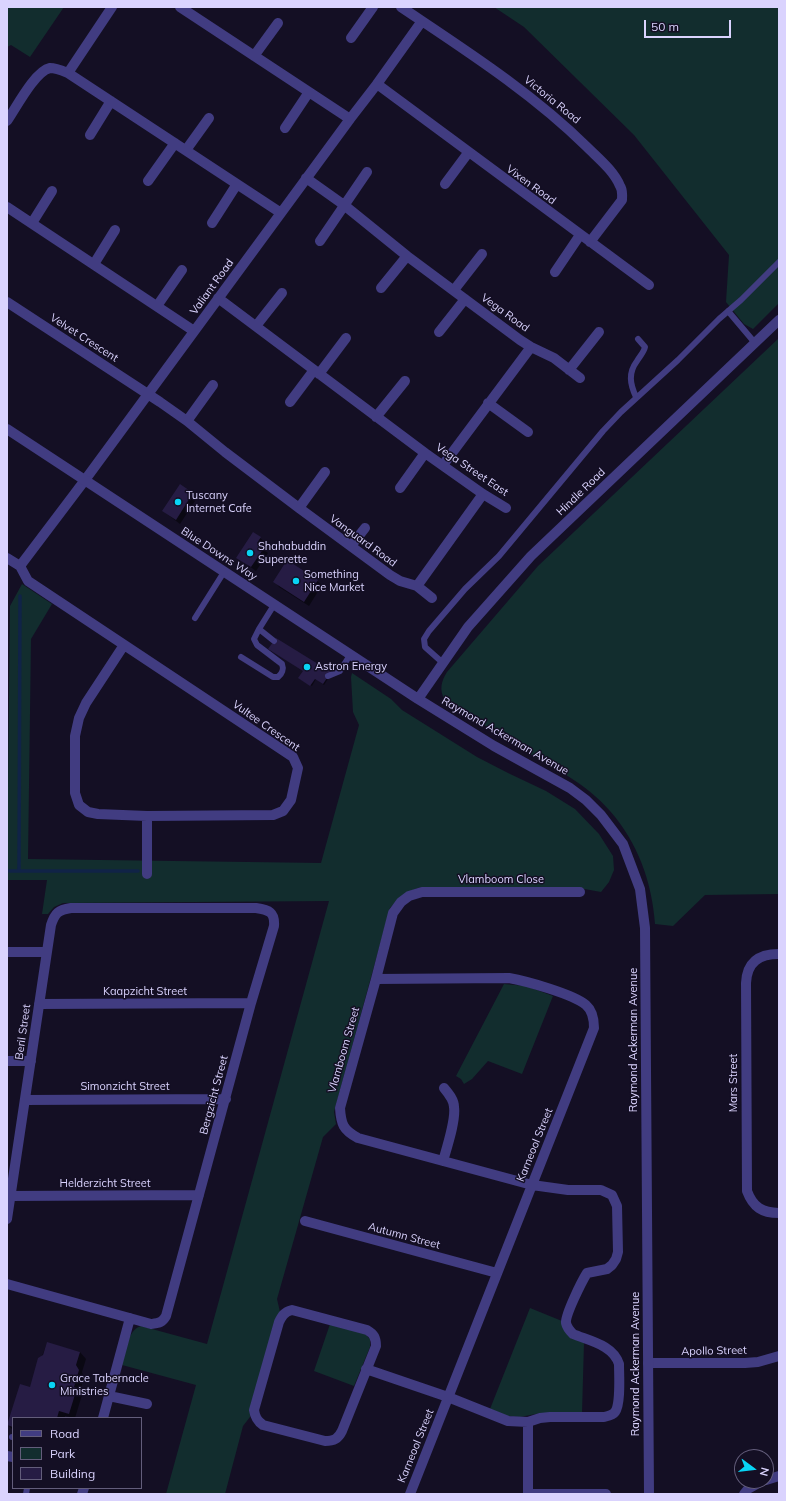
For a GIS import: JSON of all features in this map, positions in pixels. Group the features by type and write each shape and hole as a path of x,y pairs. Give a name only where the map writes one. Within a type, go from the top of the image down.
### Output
{"street":[{"path":"68,73 112,7"},
{"path":"180,7 350,119"},
{"path":"351,38 373,7"},
{"name":"Victoria Road","path":"400,7 494,69 546,109 576,135 614,175 621,186 622,200 590,242"},
{"name":"Valiant Road","path":"20,566 85,480 422,21"},
{"path":"254,56 278,23"},
{"path":"7,121 38,75 52,68 68,73 281,213"},
{"name":"Vixen Road","path":"377,84 468,153 649,285"},
{"path":"285,128 309,92"},
{"path":"90,135 111,101"},
{"path":"186,150 209,118"},
{"path":"148,181 176,143"},
{"path":"445,184 468,153"},
{"path":"320,241 367,172"},
{"name":"Vega Road","path":"306,178 344,205 407,256 465,299 531,346 545,352 580,378"},
{"path":"212,223 237,184"},
{"path":"32,223 52,191"},
{"path":"7,207 194,331"},
{"path":"94,264 115,230"},
{"path":"555,272 580,235"},
{"path":"454,290 482,254"},
{"path":"381,288 407,256"},
{"path":"157,306 182,270"},
{"path":"256,326 282,293"},
{"name":"Vega Street East","path":"218,298 424,453 506,508"},
{"name":"Vega Road","path":"439,332 465,299"},
{"name":"Velvet Crescent","path":"7,302 148,393"},
{"name":"Hindle Road","path":"418,699 468,628 531,556 779,320"},
{"path":"569,370 599,332"},
{"path":"290,402 346,338"},
{"name":"Vega Road","path":"443,465 531,346"},
{"path":"376,417 405,382"},
{"path":"187,421 213,385"},
{"name":"Vanguard Road","path":"148,393 394,578 417,586 432,598"},
{"path":"488,403 528,432"},
{"name":"Blue Downs Way","path":"7,429 418,699"},
{"name":"Vega Street East","path":"400,488 424,453"},
{"path":"299,508 325,472"},
{"path":"417,586 484,494"},
{"path":"351,546 365,528"},
{"path":"7,558 20,566"},
{"name":"Vultee Crescent","path":"20,566 28,581 290,754 295,760 298,768 291,800 288,806 278,814 273,815 147,816 98,814 88,812 79,805 75,794 75,736 79,718 86,703 124,645"},
{"name":"Raymond Ackerman Avenue","path":"418,699 494,746 570,788 586,800 601,815 623,844 640,889 646,928 649,1494"},
{"path":"147,816 147,874"},
{"name":"Vlamboom Close","path":"422,892 580,892"},
{"name":"Vlamboom Street","path":"422,892 409,896 401,902 393,913 340,1108 340,1119 343,1126 350,1134 358,1138 532,1185 568,1190 601,1190 612,1195 618,1206 618,1252 616,1259 607,1269 587,1273 568,1314 566,1323 569,1330 574,1334 607,1348 617,1358 619,1364 618,1406 615,1412 610,1416 545,1418 528,1422"},
{"name":"Beril Street","path":"7,1219 51,925 54,915 61,909 71,908"},
{"name":"Bergzicht Street","path":"7,1284 152,1324 160,1323 166,1316 251,1003 274,926 274,918 272,913 264,909 256,908 71,908"},
{"path":"7,952 47,952"},
{"name":"Mars Street","path":"779,954 765,955 753,962 747,972 746,983 747,1191 750,1200 756,1207 765,1211 779,1213"},
{"name":"Karneool Street","path":"376,979 509,978 522,980 578,1000 587,1006 592,1013 594,1028 410,1494"},
{"name":"Kaapzicht Street","path":"39,1004 251,1003"},
{"path":"7,1061 31,1061"},
{"path":"444,1088 451,1097 454,1108 454,1118 444,1161"},
{"name":"Simonzicht Street","path":"25,1100 226,1099"},
{"name":"Helderzicht Street","path":"10,1196 199,1195"},
{"name":"Autumn Street","path":"305,1221 497,1273"},
{"path":"292,1310 298,1311 367,1330 372,1333 376,1339 376,1346 366,1370 342,1431 336,1440 325,1441 270,1427 259,1421 255,1416 254,1410 279,1322 286,1312 292,1310"},
{"path":"103,1417 130,1318"},
{"name":"Apollo Street","path":"648,1363 745,1363 758,1362 779,1356"},
{"path":"366,1370 448,1397 508,1421 528,1422 528,1494 606,1494"},
{"path":"109,1396 147,1404"}],"lane":[{"path":"443,663 425,647 425,635 465,589 499,556 603,431 636,397 678,360 779,262"},
{"path":"728,311 755,343"},
{"path":"636,397 631,383 631,371 644,351 644,347 638,339"},
{"path":"195,618 224,572"},
{"path":"241,657 273,677 278,677 281,674 283,667 282,664 255,643 255,636 274,605"},
{"path":"259,629 274,641"},
{"path":"328,676 340,671 350,655"}],"green space":[{"path":"7,7 64,7 30,57 11,45 7,47"},
{"path":"494,7 779,7 779,303 753,329 744,324 726,302 729,255 634,135 524,27"},
{"path":"779,338 779,894 705,895 673,926 655,924 651,893 642,864 628,836 610,811 601,801 568,776 521,749 495,731 454,708 443,697 441,690 442,682 447,672 538,566"},
{"path":"22,584 52,604 31,639 28,859 321,863 359,725 353,712 352,673 391,699 402,710 477,757 546,791 575,809 599,834 613,856 614,870 609,882 601,892 579,888 421,887 404,895 390,908 334,1112 336,1124 323,1137 277,1299 280,1312 250,1408 250,1417 243,1426 225,1494 166,1494 196,1385 122,1365 130,1337 136,1328 141,1326 207,1344 329,901 63,903 54,907 48,914 42,914 47,880 7,880 10,606"},
{"path":"504,984 526,986 553,996 522,1074 488,1061 472,1079 464,1084 461,1079 456,1076"},
{"path":"530,1308 562,1321 584,1343 582,1413 541,1413 520,1417 507,1416 490,1409"},
{"path":"330,1324 365,1334 370,1339 370,1347 354,1386 314,1371"}],"building":[{"name":"Tuscany Internet Cafe","path":"180,484 193,493 176,520 162,511"},
{"name":"Shahabuddin Superette","path":"253,532 261,537 257,543 264,548 251,567 236,558"},
{"name":"Something Nice Market","path":"287,560 318,580 304,602 273,582"},
{"path":"276,638 331,672 323,684 315,679 310,686 298,678 303,671 268,649"},
{"name":"Grace Tabernacle Ministries","path":"47,1342 80,1352 76,1365 79,1370 74,1387 77,1388 69,1414 59,1411 57,1417 12,1417 12,1427 7,1425 20,1384 30,1387 38,1358 43,1355"}],"waterway":[{"path":"19,871 20,596"},
{"path":"7,871 138,871"}],"place":[{"name":"Tuscany Internet Cafe","path":"178,502"},
{"name":"Shahabuddin Superette","path":"250,553"},
{"name":"Something Nice Market","path":"296,581"},
{"name":"Astron Energy","path":"307,667"},
{"name":"Grace Tabernacle Ministries","path":"52,1385"}]}
